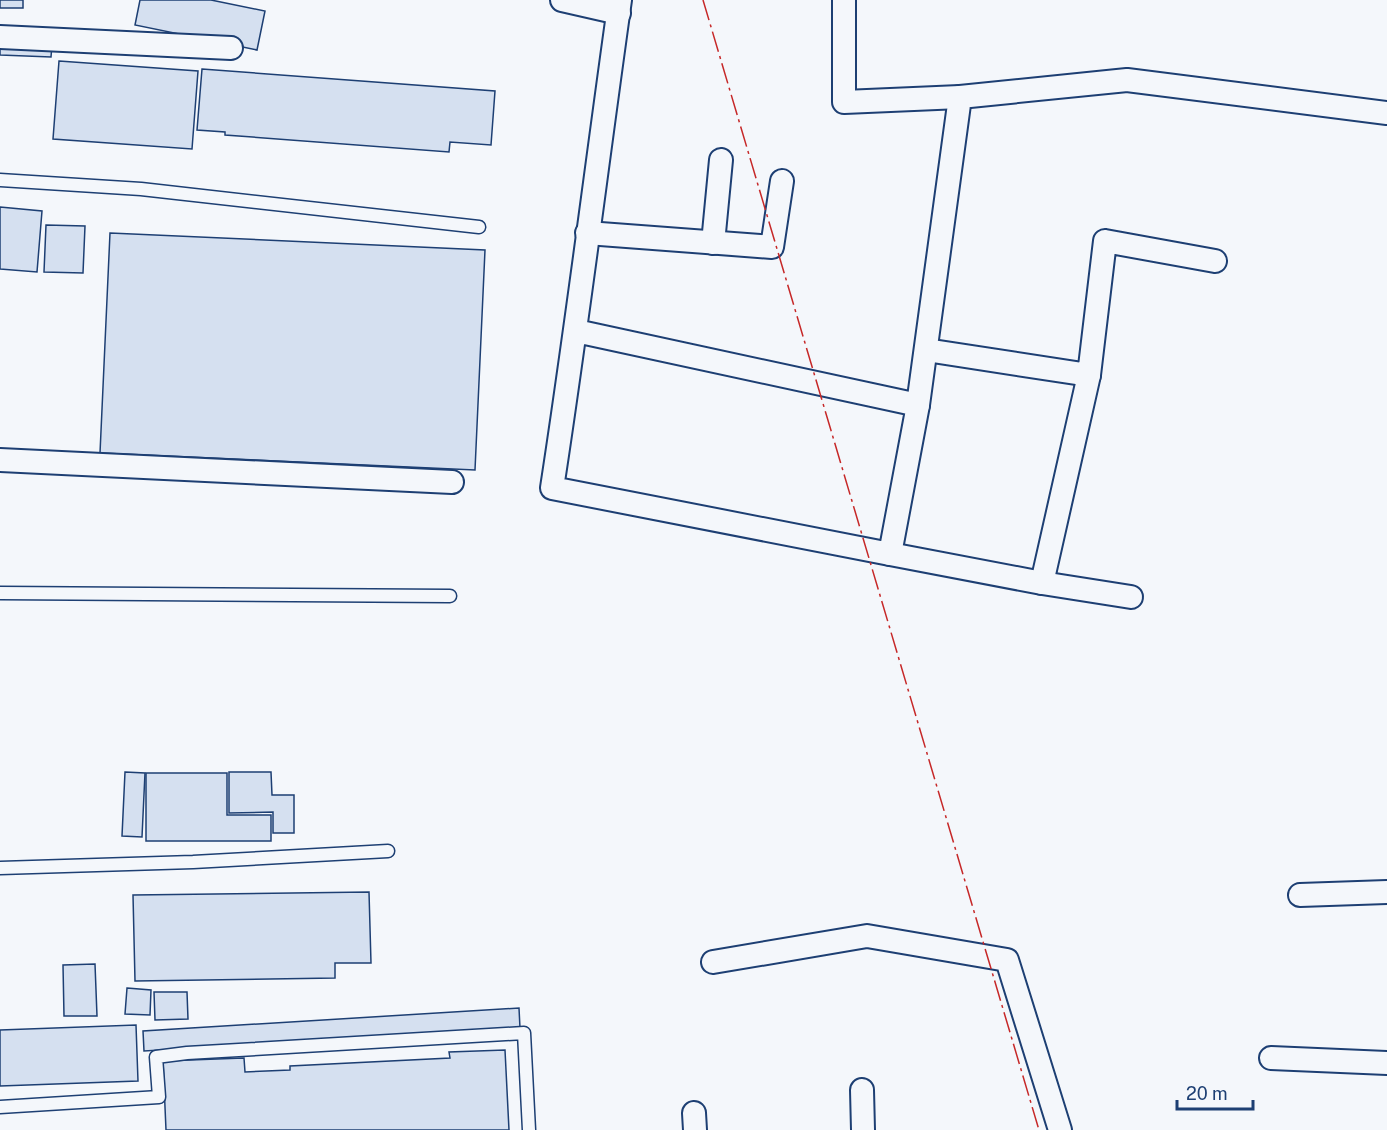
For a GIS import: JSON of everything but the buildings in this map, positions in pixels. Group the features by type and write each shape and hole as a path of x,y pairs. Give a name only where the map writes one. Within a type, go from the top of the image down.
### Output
{"street":[{"path":"562,0 619,6 587,234 576,331 552,488 1042,583 1131,597"},
{"path":"844,0 844,102 960,97 1127,80 1387,113"},
{"path":"0,37 231,48"},
{"path":"890,554 918,405 960,97"},
{"path":"713,243 721,160"},
{"path":"587,234 772,247 782,181"},
{"path":"1042,583 1089,375 1105,241 1215,261"},
{"path":"576,331 918,405"},
{"path":"926,350 1089,375"},
{"path":"0,460 452,482"},
{"path":"1300,896 1387,892"},
{"path":"713,962 867,936 1007,960 1060,1130"},
{"path":"1271,1058 1387,1063"},
{"path":"862,1090 863,1130"}],"lane":[{"path":"0,180 141,189 479,227"},
{"path":"0,593 450,596"},
{"path":"0,868 193,862 388,851"},
{"path":"0,1107 159,1097 156,1057 198,1052 524,1033 529,1130"}],"power":[{"path":"703,0 1039,1130"}]}
